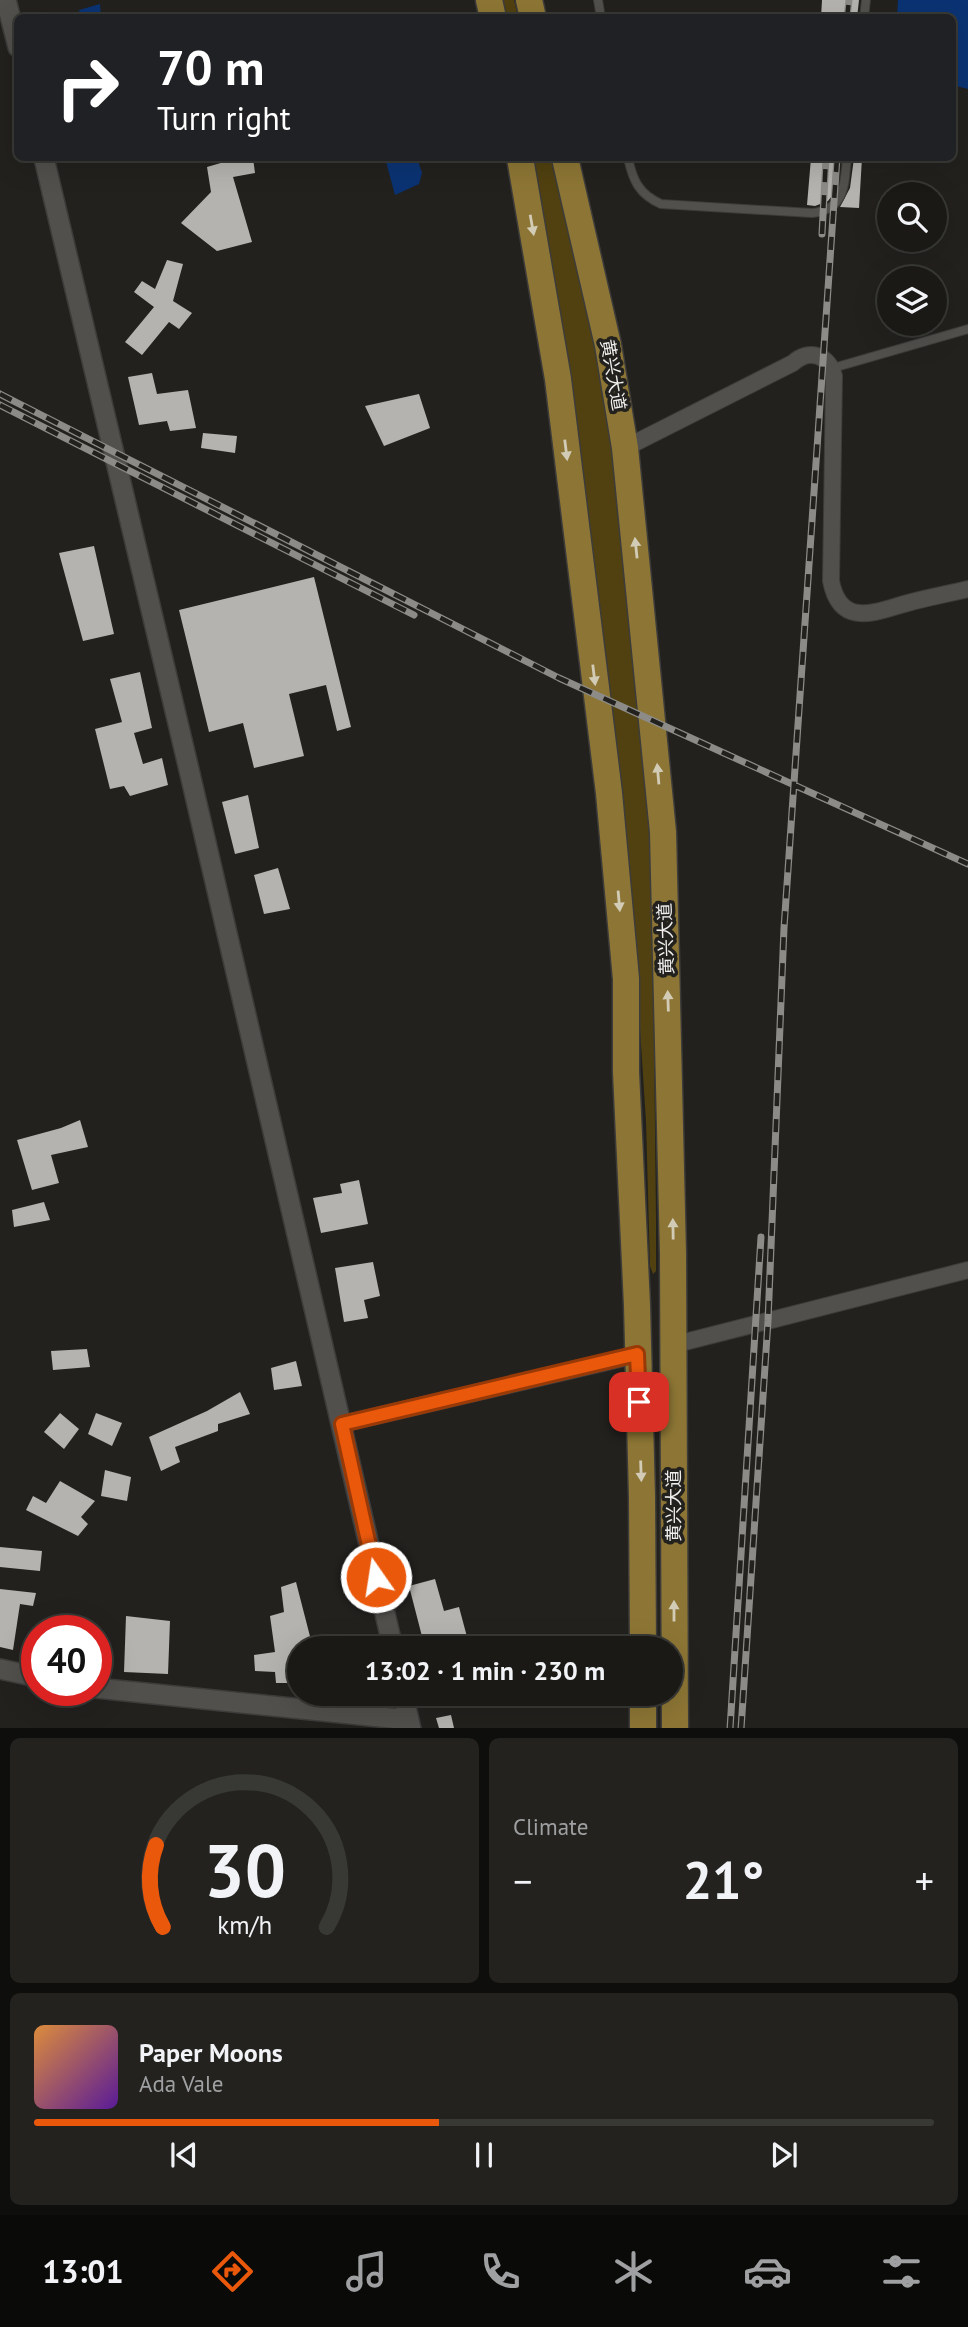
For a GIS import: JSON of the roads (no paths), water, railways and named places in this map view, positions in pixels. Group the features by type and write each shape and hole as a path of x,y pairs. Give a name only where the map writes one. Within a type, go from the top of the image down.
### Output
{"highway":[{"name":"黄兴大道","path":"521,161 558,379 609,793 626,979 626,1072 637,1305 642,1497 643,1636"},
{"name":"黄兴大道","path":"566,161 608,345 625,448 663,832 669,1029 675,1728"},
{"path":"643,1706 643,1728"}],"street":[{"path":"6,0 14,31"},
{"path":"45,161 390,1636"},
{"path":"625,448 806,355 822,357 832,368 834,390 833,592 846,608 867,614 968,589"},
{"path":"673,1345 968,1270"},
{"path":"342,1424 637,1354"},
{"path":"0,1669 21,1674"},
{"path":"112,1690 410,1724 406,1706"}],"lane":[{"path":"629,161 632,178 639,190 661,204 812,213 822,212 839,200 844,191 847,161"},
{"path":"832,368 968,329"}],"water":[{"path":"898,0 968,0 968,89 956,86 956,14 897,14"},
{"path":"100,4 101,14 80,14 79,10"},
{"path":"386,161 418,161 422,173 419,184 395,195"}],"railway":[{"path":"847,14 849,0"},
{"path":"822,234 826,161"},
{"path":"741,1728 768,1321 784,928 837,161"},
{"path":"0,394 559,678 968,864"},
{"path":"0,405 414,615"},
{"path":"730,1728 761,1237"}]}
